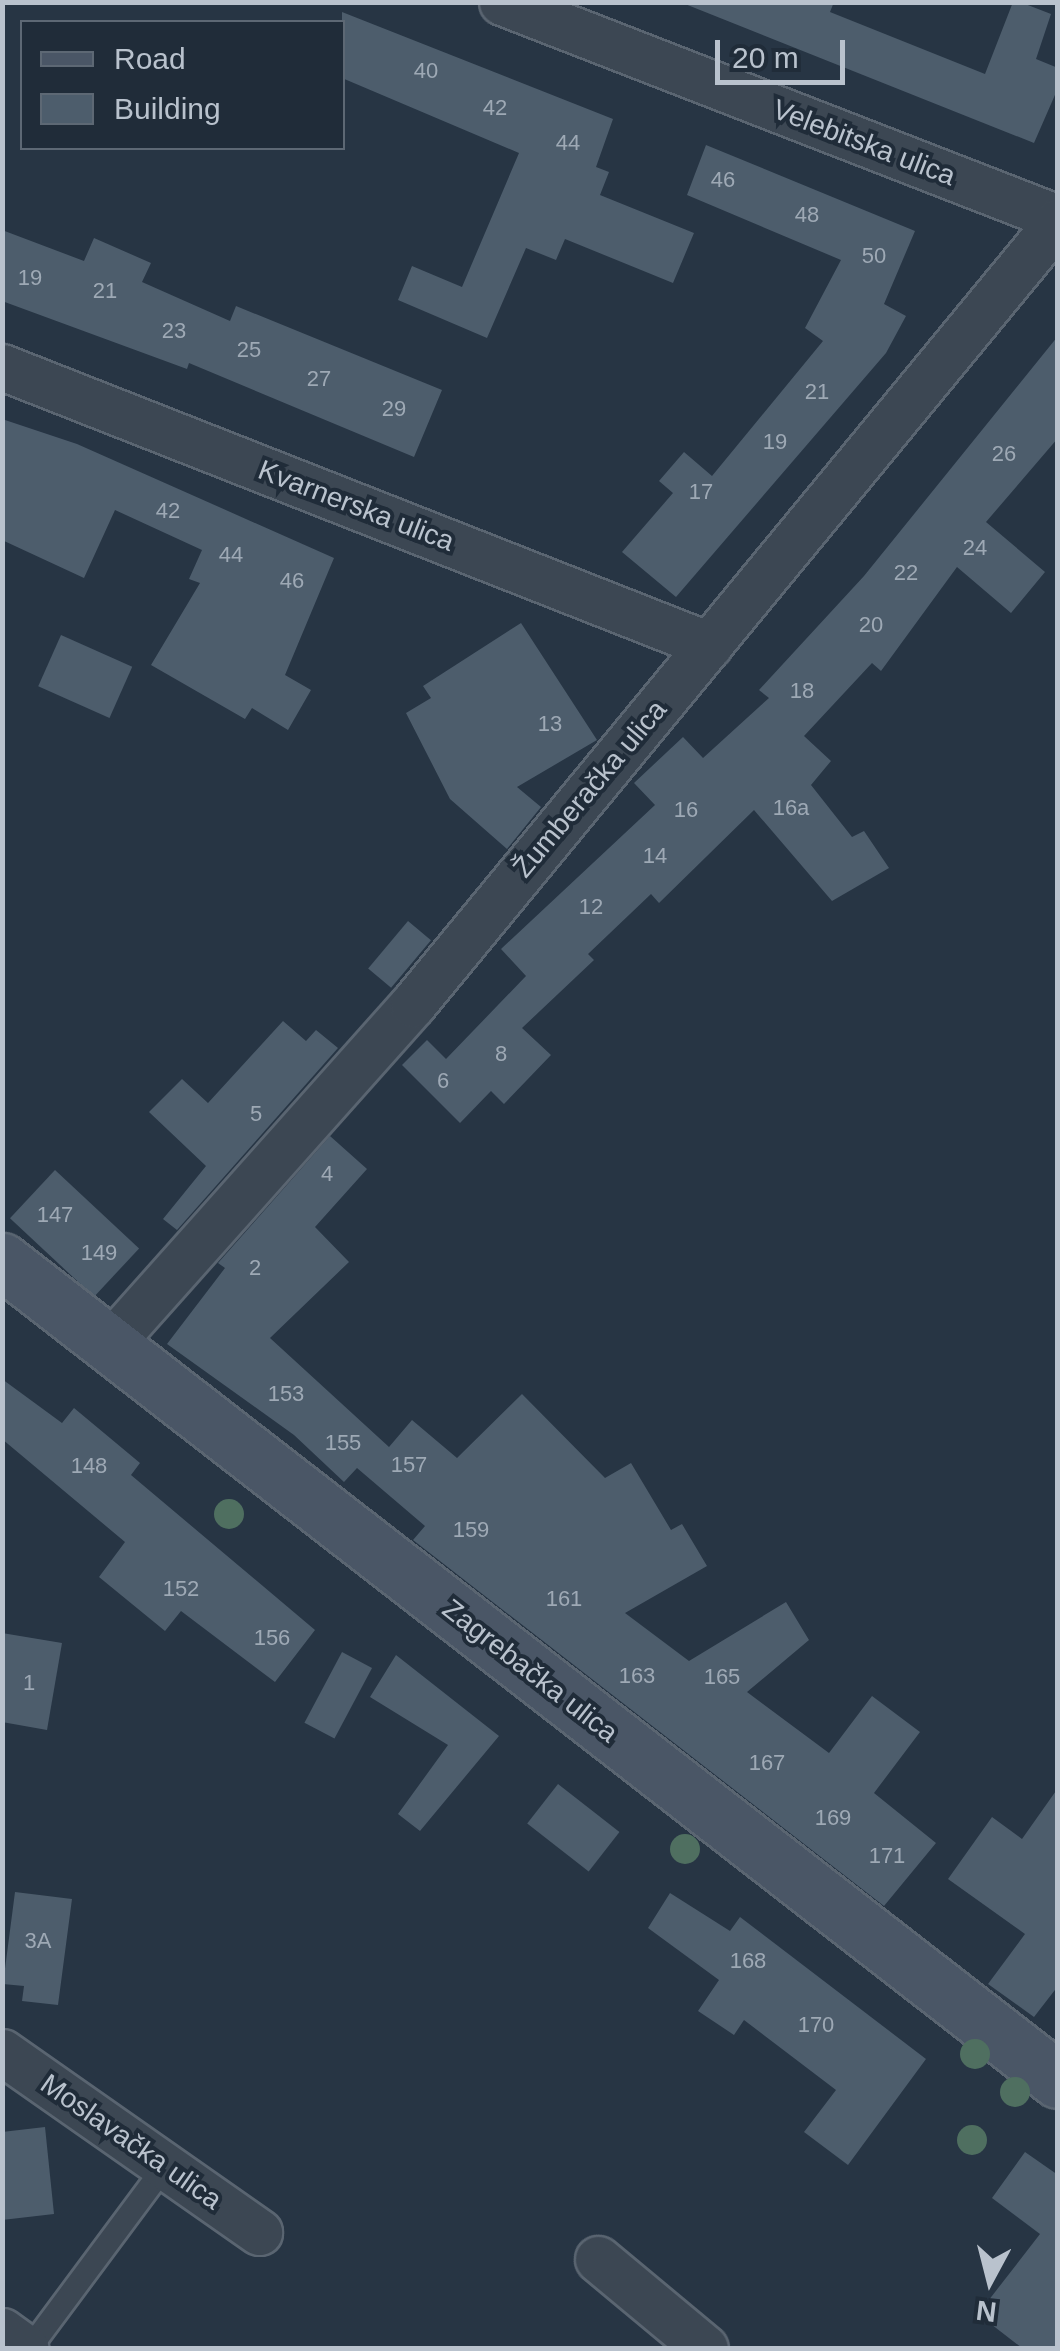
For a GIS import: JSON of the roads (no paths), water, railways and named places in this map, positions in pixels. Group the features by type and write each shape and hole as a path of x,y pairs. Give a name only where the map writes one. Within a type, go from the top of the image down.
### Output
{"main road":[{"name":"Zagrebačka ulica","path":"2,1261 1058,2080"}],"street":[{"name":"Velebitska ulica","path":"502,2 1058,220"},
{"name":"Žumberačka ulica","path":"110,1344 413,1004 1058,220"},
{"name":"Kvarnerska ulica","path":"2,368 709,644"},
{"name":"Moslavačka ulica","path":"2,2052 259,2232"},
{"path":"598,2259 705,2348"},
{"path":"2,2331 27,2348"}],"lane":[{"path":"27,2348 165,2166"}]}
